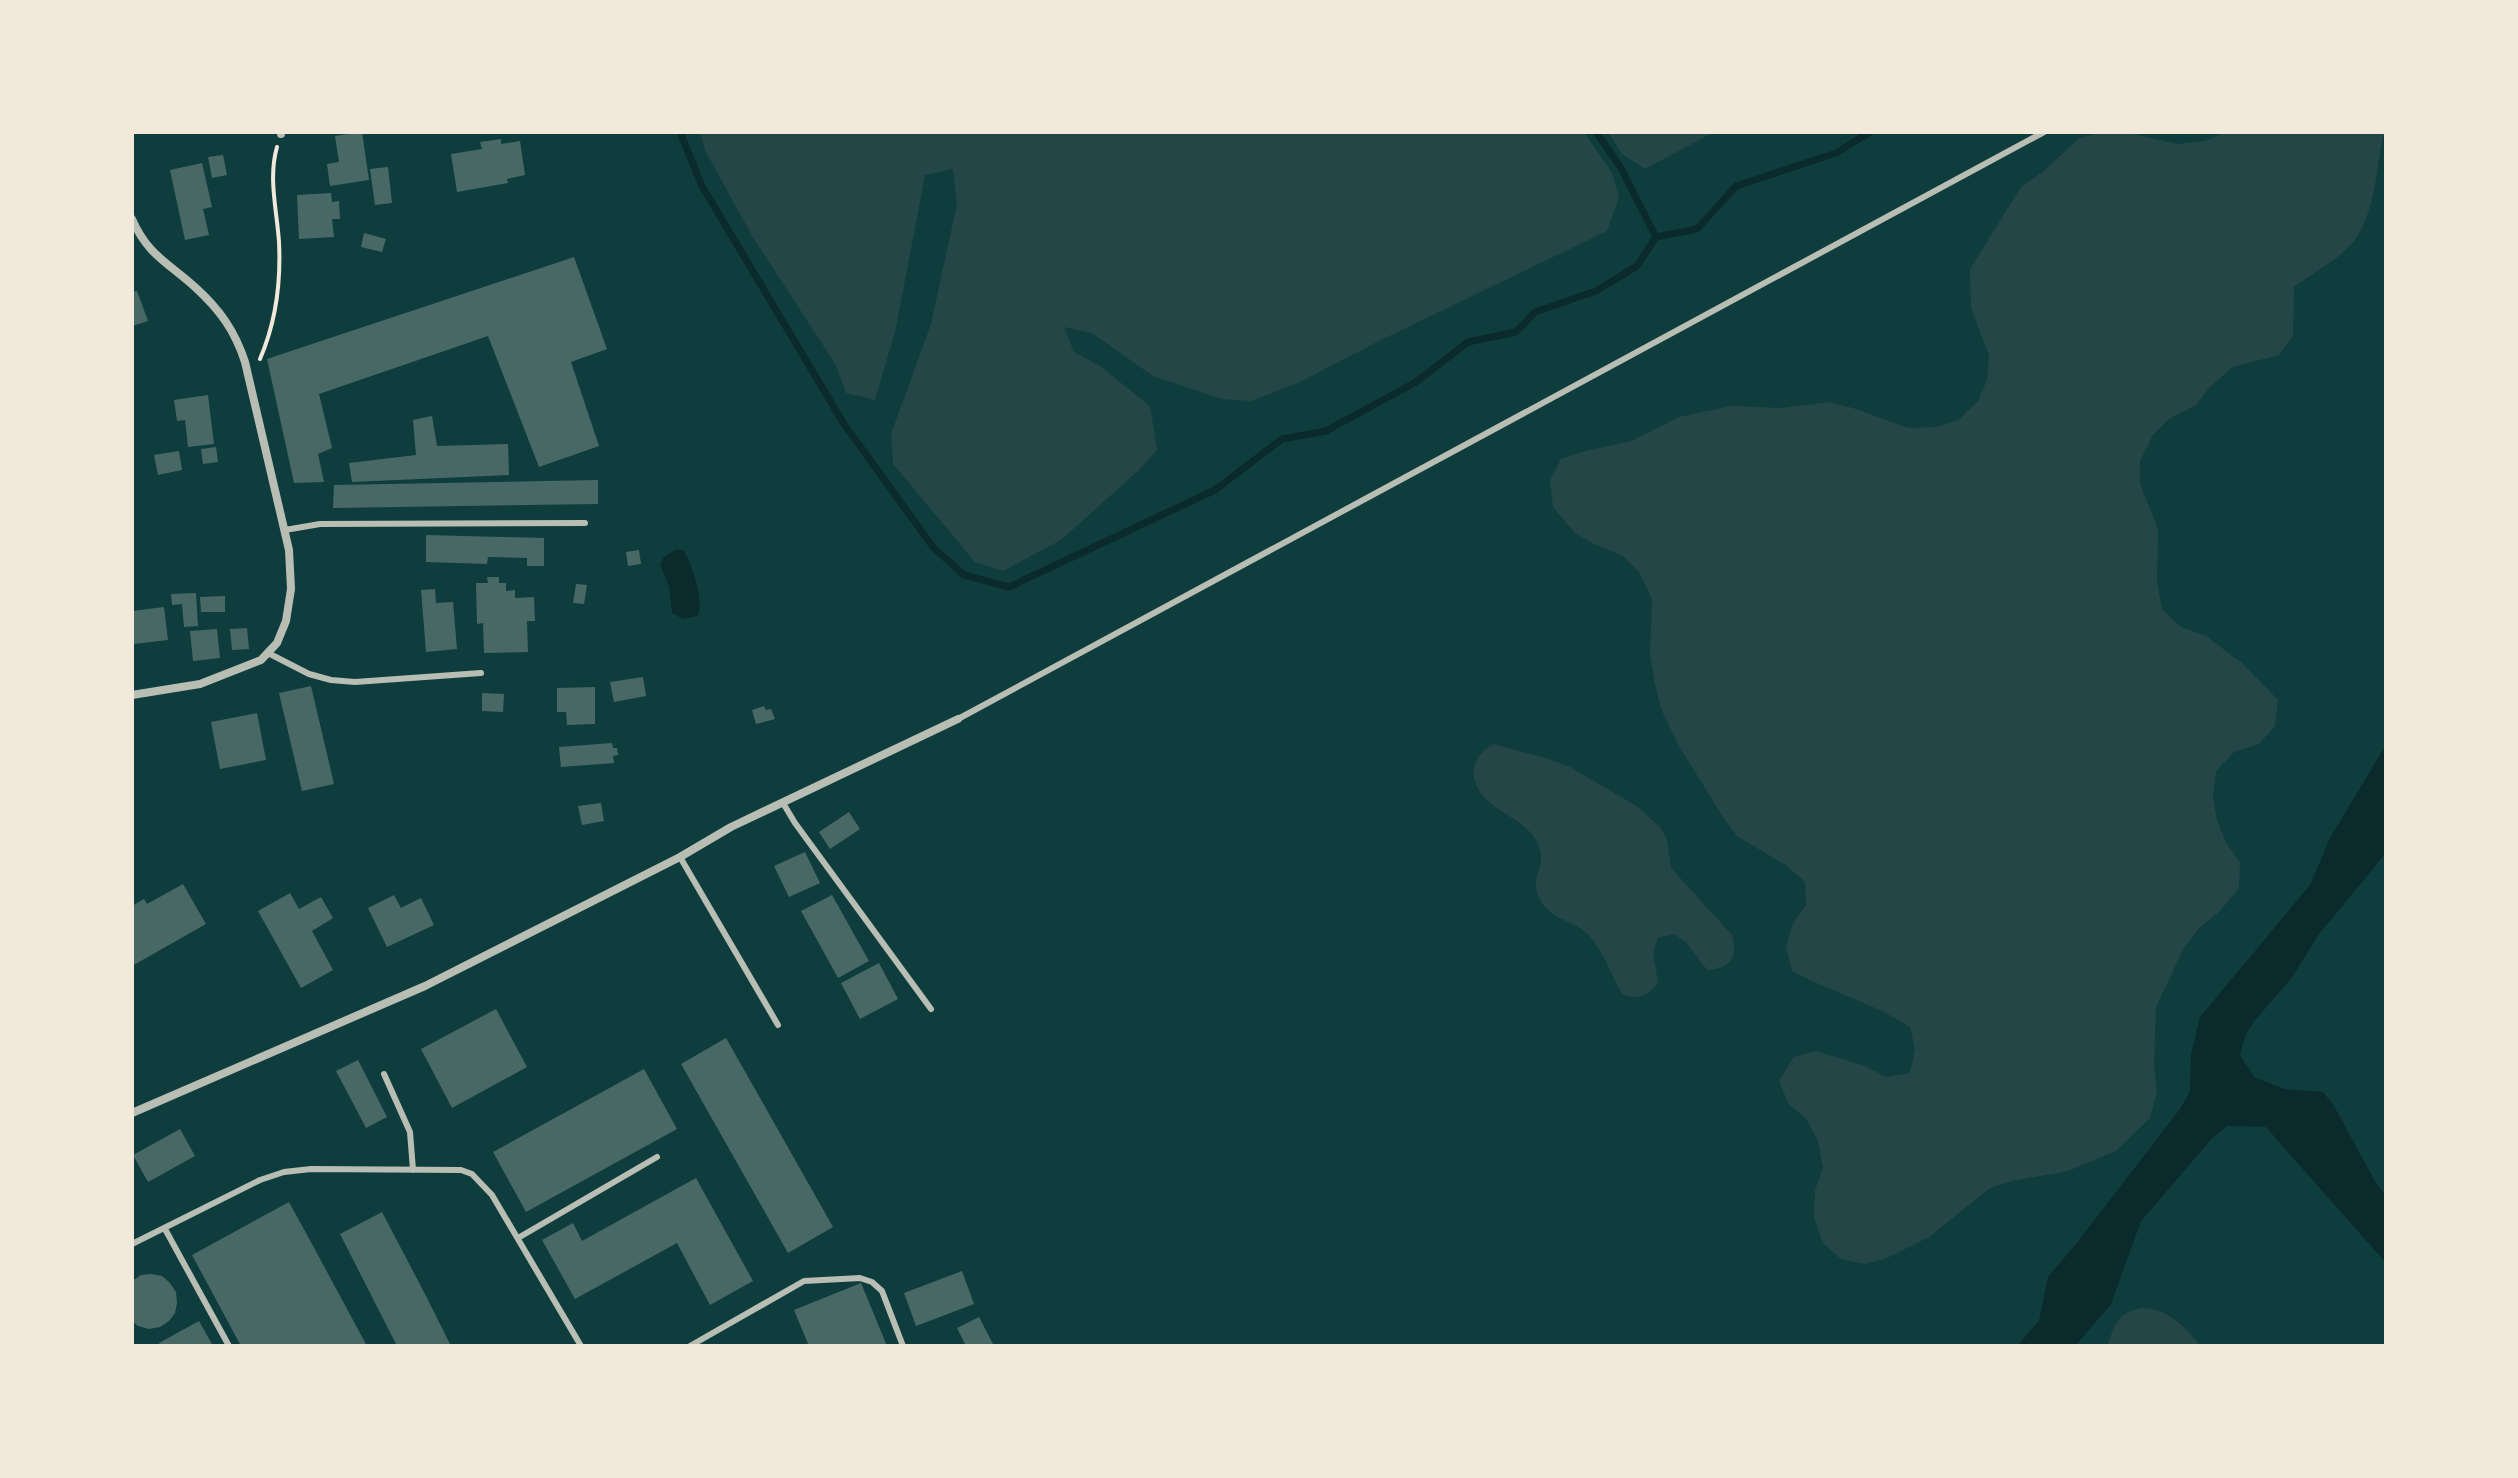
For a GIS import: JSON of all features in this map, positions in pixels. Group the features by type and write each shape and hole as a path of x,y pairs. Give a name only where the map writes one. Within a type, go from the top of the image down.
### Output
{"street":[{"path":"132,219 156,256 194,286 237,338 285,530 291,589 286,621 277,643 261,660 200,684 132,695"},
{"path":"132,1113 425,986 680,857 731,827 958,719"}],"lane":[{"path":"958,719 2044,132"},
{"path":"285,530 320,524 585,523"},
{"path":"268,653 309,674 331,680 355,682 481,673"},
{"path":"783,803 931,1009"},
{"path":"680,857 778,1025"},
{"path":"384,1074 410,1132 413,1170"},
{"path":"518,1238 657,1157"},
{"path":"132,1244 260,1180 284,1172 311,1169 449,1169 472,1174 492,1195 581,1346"},
{"path":"165,1229 229,1346"},
{"path":"690,1346 804,1281 860,1278 872,1282 882,1291 903,1346"}],"path":[{"path":"249,381 272,332 276,309 279,244 273,175 281,133"}],"shaded area":[{"path":"700,132 1584,132 1612,173 1619,197 1607,231 1298,383 1251,401 1222,399 1153,376 1092,333 1064,327 1074,352 1100,366 1150,406 1157,450 1061,540 1003,571 975,562 893,464 891,434 931,324 957,204 953,169 925,175 896,328 875,400 846,393 836,365 752,236 705,150"},
{"path":"1608,132 1714,132 1645,169 1622,154"},
{"path":"2225,132 2384,132 2367,217 2354,241 2341,254 2294,287 2293,336 2279,355 2233,367 2210,387 2196,405 2169,419 2153,435 2140,461 2140,484 2158,529 2157,581 2162,609 2181,627 2206,636 2243,664 2278,700 2275,726 2259,744 2234,752 2216,771 2213,796 2217,821 2240,863 2239,888 2220,911 2199,928 2184,948 2156,1007 2154,1065 2157,1091 2150,1118 2116,1151 2068,1171 1990,1188 1929,1237 1887,1258 1865,1264 1841,1259 1823,1243 1814,1217 1815,1190 1823,1168 1818,1141 1807,1120 1788,1103 1779,1081 1794,1057 1816,1051 1865,1066 1886,1077 1910,1073 1915,1049 1910,1027 1792,971 1786,947 1793,924 1806,905 1805,882 1787,866 1737,836 1723,817 1679,746 1662,711 1650,655 1652,599 1639,572 1623,556 1574,532 1553,507 1550,480 1561,459 1631,441 1679,417 1731,406 1783,408 1830,402 1908,428 1936,427 1958,420 1978,401 1987,380 1989,355 1971,308 1970,269 2021,187 2045,170 2079,138 2101,133 2128,133 2178,144 2205,141"},
{"path":"675,550 683,550 693,573 699,602 697,616 683,619 672,613 669,586 660,565 664,557"},
{"path":"1494,744 1570,767 1638,807 1660,827 1667,839 1671,868 1732,935 1734,950 1731,960 1722,967 1707,970 1686,942 1674,934 1658,938 1653,952 1658,983 1643,996 1623,995 1592,938 1579,927 1553,914 1542,903 1536,888 1541,854 1534,837 1524,826 1490,803 1478,788 1474,780 1475,764 1479,756"},
{"path":"2386,745 2386,853 2319,934 2291,979 2255,1020 2245,1036 2240,1055 2254,1077 2284,1089 2323,1092 2334,1106 2386,1196 2386,1263 2266,1127 2227,1126 2213,1137 2141,1221 2111,1304 2075,1346 2017,1346 2039,1321 2048,1277 2180,1109 2190,1092 2191,1054 2200,1017 2310,885 2330,838"},
{"path":"2142,1308 2168,1315 2201,1346 2108,1346 2118,1320"}],"building":[{"path":"362,132 369,180 330,186 327,164 339,162 335,136"},
{"path":"501,139 501,144 520,141 525,175 507,179 508,183 457,192 451,154 482,149 480,142"},
{"path":"223,155 227,175 212,178 208,157"},
{"path":"202,163 212,207 203,209 209,235 185,240 170,170"},
{"path":"388,167 392,203 375,205 370,169"},
{"path":"331,193 332,202 339,201 340,219 332,219 334,237 299,239 297,195"},
{"path":"364,233 386,239 382,252 361,247"},
{"path":"574,257 607,349 571,362 599,446 539,467 488,336 319,394 332,448 318,454 324,482 294,483 267,359"},
{"path":"137,291 148,321 132,326 132,292"},
{"path":"208,395 214,444 188,447 185,420 177,421 174,400"},
{"path":"432,416 437,446 508,444 509,475 352,482 349,463 416,455 413,420"},
{"path":"216,447 218,462 203,464 201,449"},
{"path":"179,451 182,470 158,475 154,455"},
{"path":"598,480 598,504 333,508 334,485"},
{"path":"426,535 544,538 544,566 527,566 527,558 488,557 487,564 426,562"},
{"path":"639,550 641,564 628,566 626,552"},
{"path":"487,577 499,577 499,583 506,583 506,591 515,590 515,598 534,597 535,621 527,621 528,652 484,653 483,623 477,624 476,583 488,583"},
{"path":"576,584 587,585 584,604 573,603"},
{"path":"435,589 436,603 453,602 457,649 426,652 421,590"},
{"path":"196,593 198,626 184,627 182,604 172,605 171,594"},
{"path":"225,596 225,612 201,612 200,597"},
{"path":"164,607 168,640 134,644 132,611"},
{"path":"247,628 249,649 232,650 230,629"},
{"path":"217,629 220,658 193,661 190,631"},
{"path":"643,677 646,696 614,702 610,682"},
{"path":"311,686 334,784 302,791 279,693"},
{"path":"595,687 595,724 567,725 566,712 557,712 557,688"},
{"path":"482,693 504,694 503,712 482,711"},
{"path":"764,706 766,710 771,709 775,719 756,724 752,710"},
{"path":"257,713 266,760 220,769 211,722"},
{"path":"612,743 618,755 613,756 614,763 561,767 559,747"},
{"path":"601,803 604,821 582,825 578,806"},
{"path":"849,812 860,829 830,849 819,832"},
{"path":"805,852 820,883 789,897 774,866"},
{"path":"183,884 206,924 132,966 132,906 144,899 147,904"},
{"path":"290,893 299,909 321,897 333,918 312,931 333,970 301,988 258,911"},
{"path":"394,895 401,908 421,898 434,925 387,947 368,908"},
{"path":"832,895 869,961 838,978 801,911"},
{"path":"879,963 898,999 860,1019 841,983"},
{"path":"496,1009 527,1067 452,1108 421,1049"},
{"path":"726,1038 833,1227 788,1253 681,1064"},
{"path":"358,1060 387,1117 366,1128 336,1071"},
{"path":"644,1069 677,1129 526,1212 493,1152"},
{"path":"180,1129 195,1156 148,1182 133,1155"},
{"path":"696,1178 753,1281 710,1305 677,1243 575,1299 542,1240 573,1223 582,1241"},
{"path":"289,1202 367,1346 241,1346 192,1255"},
{"path":"382,1212 451,1346 397,1346 340,1234"},
{"path":"962,1271 974,1304 916,1326 904,1293"},
{"path":"141,1275 162,1276 170,1283 176,1292 177,1303 169,1321 149,1329 132,1321 132,1281"},
{"path":"861,1283 887,1346 809,1346 794,1310"},
{"path":"979,1317 994,1346 966,1346 957,1328"},
{"path":"199,1321 213,1346 161,1346 159,1343"}],"waterway":[{"path":"680,132 702,186 844,424 933,547 964,575 1009,587 1215,490 1282,439 1326,431 1416,382 1468,342 1516,332 1535,312 1596,291 1637,266 1656,237 1697,229 1736,186 1836,153 1870,132"},
{"path":"1596,132 1621,168 1656,237"}]}
